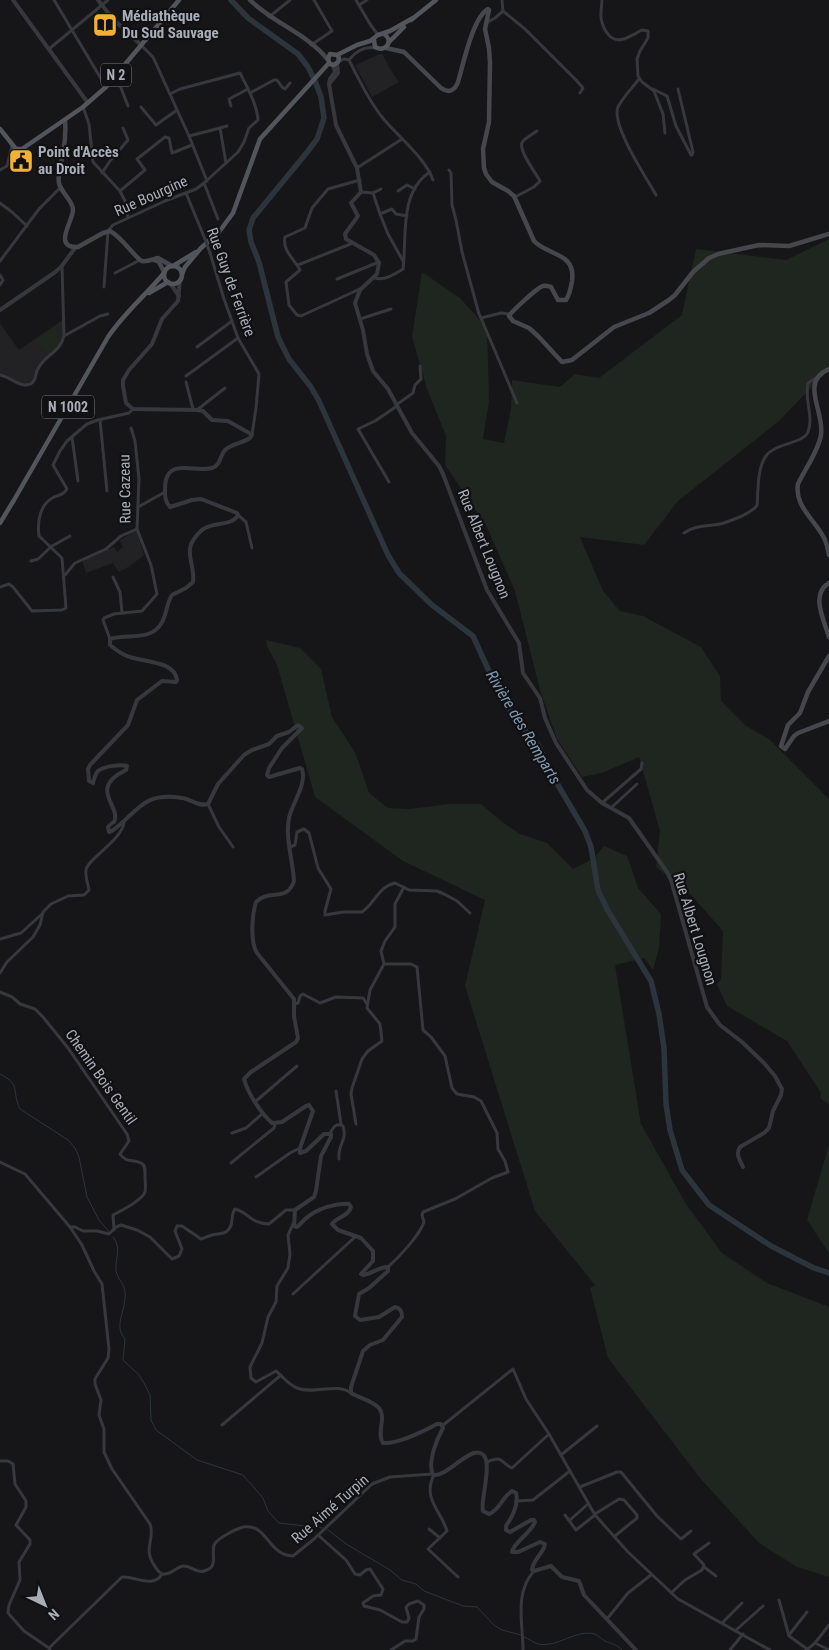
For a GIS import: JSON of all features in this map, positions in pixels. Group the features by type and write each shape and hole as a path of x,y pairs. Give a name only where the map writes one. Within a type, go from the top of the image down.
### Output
{"main road":[{"name":"N 2","path":"12,146 16,149 22,149 84,107 106,87 179,0"},
{"path":"250,0 269,16 334,61"},
{"path":"366,43 382,50 393,36 434,1"},
{"path":"388,44 407,54 444,90 449,91 456,86 472,32 482,13 488,9 489,12 485,24 490,62 489,122 483,150 484,168 492,182 515,197 534,241 538,245 564,257 569,263 573,274 570,292 566,300 558,300 551,287 544,285 509,314 513,321 529,328 538,336 562,362 572,360 614,327 649,313 669,300 676,295 693,272 709,258 718,254 759,245 789,246 829,234"},
{"path":"152,259 160,262 164,278 169,283 176,283 184,268 201,248 219,232 233,213 260,139 322,70 343,52 374,40 378,35 384,34 413,18"},
{"path":"384,34 388,37 388,44"},
{"path":"374,40 376,48"},
{"path":"323,54 330,54 334,61"},
{"path":"65,120 63,152 58,176 60,188 73,208 73,213 65,239 75,248 108,231 121,238 140,260 160,259 178,268 181,276"},
{"path":"0,130 12,146"},
{"path":"164,272 167,268 201,248"},
{"name":"N 1002","path":"0,523 104,343 126,313 164,272"},
{"name":"N 1002","path":"142,297 169,283"},
{"path":"829,369 819,375 815,382 814,390 820,416 821,434 798,484 797,492 797,498 801,505 825,540 829,555"},
{"path":"829,583 821,590 819,596 829,637"},
{"path":"829,656 808,692 800,713 788,725 781,746 785,749 798,733 829,720"}],"street":[{"path":"13,0 88,103"},
{"path":"54,0 106,87"},
{"path":"98,0 113,19 153,58 189,136 206,182"},
{"path":"49,49 108,0"},
{"path":"269,16 290,0"},
{"path":"311,45 332,30 314,0"},
{"path":"356,0 378,35"},
{"path":"358,5 366,0"},
{"path":"502,0 503,11 526,29 576,80 583,88 580,94"},
{"path":"602,0 601,18 608,34 612,38 624,39 642,30 648,31 648,38 640,51 638,60 639,79 667,96 676,126 691,155 693,152 678,89"},
{"path":"485,24 503,11"},
{"path":"349,60 353,54 364,48 376,48"},
{"path":"349,60 334,61 334,72 329,84 337,128 357,168 360,180 361,192 351,203 358,214 358,218 345,234 346,239 374,255 379,262 379,268 375,278 362,288 299,316 295,314 289,305 286,283 288,279 300,270 286,251 285,237 305,228 312,208 330,188 360,180"},
{"path":"349,60 375,107 430,172 433,180"},
{"name":"Rue Bourgine","path":"108,231 113,225 128,217 186,193 206,182 238,152 249,128 258,120 249,91 240,73 180,89 170,94"},
{"path":"116,75 128,106"},
{"path":"639,79 619,105 616,119 622,135 656,195"},
{"path":"231,106 229,99 274,80 277,80 285,89 290,83"},
{"path":"652,88 663,114 665,133"},
{"path":"84,107 89,124 93,162 120,191 125,201 128,217"},
{"path":"142,107 156,125 177,110"},
{"path":"189,136 228,126"},
{"path":"102,173 128,140 123,128"},
{"path":"220,128 226,164"},
{"path":"515,197 534,187 540,181 523,154 521,145 523,141 537,131"},
{"path":"120,191 145,170 137,159 165,137 169,138 172,153 192,144"},
{"path":"357,168 402,140"},
{"path":"0,170 7,166 12,146"},
{"path":"449,170 451,173 452,202 462,252 481,318 517,404"},
{"path":"375,278 381,279 403,269 407,206 422,177 430,172"},
{"name":"Rue Bourgine","path":"206,182 218,219"},
{"path":"398,191 407,186 415,189"},
{"path":"0,261 39,209 60,188"},
{"path":"361,192 373,193 381,189"},
{"name":"Rue Guy de Ferrière","path":"186,193 210,253 238,338 259,374 252,436"},
{"path":"373,193 388,234 404,263"},
{"path":"0,203 27,226"},
{"path":"380,214 392,209 396,214 407,216"},
{"path":"104,287 108,231"},
{"path":"298,266 352,243"},
{"path":"0,310 54,273 62,266 75,248"},
{"path":"114,274 140,260"},
{"path":"337,279 379,262"},
{"path":"0,375 8,376 25,386 32,383 38,368 61,346 64,336 62,266"},
{"path":"0,275 3,280 0,285"},
{"path":"181,276 178,301 159,325 152,344 133,365 123,380 126,403 134,409 195,409 202,411 212,420 228,421 235,424 252,436 246,441 226,449 218,464 212,468 188,467 170,472 166,475 165,479 165,492 167,503 170,507 201,499 220,508 237,513 246,522 252,548"},
{"path":"169,283 179,296"},
{"name":"Rue Albert Lougnon","path":"362,288 358,293 355,303 369,362 412,433 444,474 487,590 519,643 522,673 540,698 545,718 556,743 587,790 602,802 629,818 667,872 671,880 707,1007 720,1025 742,1042 764,1063 775,1076 782,1089 773,1111 769,1128 764,1133 740,1146 737,1154 742,1167"},
{"path":"360,319 391,309"},
{"path":"481,318 501,313 509,314"},
{"path":"64,336 100,316 108,314"},
{"path":"197,347 232,321"},
{"path":"186,376 238,338"},
{"path":"389,482 358,429 375,421 413,393 415,385 421,379 420,366"},
{"path":"684,533 699,526 724,523 747,514 755,508 758,504 758,488 766,456 780,446 804,438 807,435 810,420 808,383 819,375"},
{"path":"186,382 195,409"},
{"path":"195,409 225,388"},
{"path":"0,587 9,584 13,587 32,611 62,610 66,608 65,575 62,558 52,546 39,536 38,520 49,500 64,494 68,489 53,465 60,451 87,424 129,413 134,409"},
{"path":"100,420 107,491"},
{"name":"Rue Cazeau","path":"110,640 104,618 122,613 142,611 157,594 151,565 137,529 139,479 135,442 131,428"},
{"path":"72,437 78,481"},
{"path":"138,507 165,492"},
{"path":"208,804 200,805 184,798 170,796 149,799 112,831 108,830 114,822 108,796 109,786 113,777 126,770 128,766 119,765 98,771 93,783 90,783 88,769 128,726 137,700 162,681 176,682 177,676 170,668 128,656 110,644 110,640 141,636 154,632 164,619 172,595 193,582 194,574 189,554 191,546 199,534 205,528 234,520 238,515"},
{"path":"65,575 75,563 106,549 121,536 137,529"},
{"path":"31,561 38,559 52,546 70,536"},
{"path":"113,577 120,592 122,613"},
{"path":"208,804 218,784 244,755 269,744 277,736 300,726 301,730 282,748 267,774 269,777 300,768 304,773 289,818 288,835 294,881 292,887 282,894 265,895 256,902 252,940 257,954 294,999 294,1016 298,1038 296,1042 251,1072 244,1079 263,1113 275,1124 282,1122 306,1106 312,1106 314,1111 299,1152 304,1153 321,1136 330,1133"},
{"path":"602,802 641,769 642,763"},
{"path":"612,808 637,784"},
{"path":"208,804 219,827 233,847"},
{"path":"0,939 21,933 51,904 68,896 88,893 86,870 91,862 102,853 124,828 124,820"},
{"path":"290,847 295,845 297,832 307,830 318,868 332,889 325,910 326,915 343,912 362,912 385,886 398,883 414,891 436,891 444,894 457,901 470,913"},
{"path":"356,1124 351,1094 352,1088 362,1059 368,1051 382,1041 380,1024 369,1012 370,990 384,964 381,951 385,941 395,927 395,904 404,887"},
{"path":"0,973 7,962 33,938 44,912"},
{"path":"293,1224 297,1227 311,1214 328,1208 346,1204 351,1207 350,1211 332,1224 338,1230 361,1238 373,1251 374,1256 369,1267 361,1274 368,1274 381,1267 388,1266 398,1258 420,1232 424,1222 422,1215 426,1210 455,1200 492,1178 508,1172 505,1161 498,1149 497,1133 481,1101 474,1097 457,1094 452,1088 445,1056 432,1036 423,1030 417,966 411,964 384,964"},
{"name":"Chemin Bois Gentil","path":"0,992 20,1004 35,1009 52,1027 127,1134 129,1141 120,1154 129,1161 140,1162 144,1165 145,1192 142,1197 113,1216 114,1230"},
{"path":"295,1004 303,994 320,1003 336,997 360,997 368,1004"},
{"path":"256,1101 297,1066"},
{"path":"336,1091 341,1124 345,1135 339,1151 339,1159"},
{"path":"232,1133 246,1128 263,1113"},
{"path":"231,1163 274,1128 275,1124"},
{"path":"70,1227 75,1227 83,1232 97,1231 109,1234 123,1225 150,1237 170,1258 174,1259 181,1252 181,1244 175,1231 177,1226 182,1226 200,1239 212,1235 220,1235 231,1226 232,1213 235,1209 250,1219 269,1224 286,1210 295,1210 314,1197 321,1156 331,1136 330,1133 335,1126 341,1124"},
{"path":"256,1177 300,1148"},
{"path":"0,1162 25,1174 70,1227 87,1254 102,1284 109,1353 95,1384 101,1400 99,1416 104,1429 104,1452 112,1469 150,1524 152,1530 148,1550 151,1559 162,1574 159,1578 152,1581 122,1577 50,1649 24,1632 8,1613 9,1605 20,1580 19,1562 30,1544 30,1540 16,1525 26,1507 26,1502 15,1484 14,1464 8,1461 0,1461"},
{"path":"295,1210 293,1224 288,1234 290,1254 288,1268 277,1286 276,1302 268,1317 262,1344 250,1367 253,1381 256,1382 276,1371 298,1388 307,1391 332,1389 348,1391 375,1404 379,1408 382,1418 380,1435 383,1443 415,1435 437,1424 442,1426"},
{"path":"293,1294 356,1236"},
{"path":"351,1393 363,1352 370,1345 388,1336 402,1318 401,1311 395,1306 379,1317 360,1320 355,1316 359,1294 369,1288 388,1271 388,1266"},
{"path":"458,1577 429,1551 429,1548 447,1529 434,1508 431,1498 430,1484 433,1475 431,1468 435,1444 442,1426 513,1369 526,1399 549,1434 595,1515 651,1575 683,1603 736,1630 764,1649 770,1650"},
{"path":"222,1425 280,1375"},
{"path":"561,1455 597,1426"},
{"path":"487,1462 501,1458 512,1468 549,1434"},
{"path":"433,1475 475,1453 481,1454 486,1458 487,1476 482,1503 483,1511 489,1514 493,1513 507,1494 512,1491 516,1493 514,1517 506,1526 507,1531 510,1532 530,1520 534,1520 535,1522 530,1532 513,1548 512,1552 518,1552 540,1542 545,1544 544,1549 533,1564 532,1570 534,1571"},
{"path":"516,1501 533,1500 570,1470"},
{"path":"580,1487 621,1472 680,1539 691,1531"},
{"name":"Rue Aimé Turpin","path":"162,1574 185,1566 198,1572 205,1571 213,1565 214,1544 236,1529 244,1527 258,1530 278,1552 293,1556 372,1484 390,1477 433,1475"},
{"path":"565,1516 576,1530 619,1499 624,1500 637,1517 636,1520 615,1536"},
{"path":"570,1521 588,1504"},
{"path":"428,1529 440,1538"},
{"path":"318,1535 351,1565 356,1574 360,1575 370,1569 381,1584 383,1589 381,1595 369,1598 363,1603 364,1606 380,1610 402,1622 407,1622 409,1618 406,1607 408,1604 418,1601 424,1606 419,1617 416,1639 404,1641 391,1650"},
{"path":"709,1543 694,1554 704,1567 716,1576"},
{"path":"523,1650 521,1594 528,1578 534,1571 551,1566 562,1577 579,1581 584,1595 636,1650"},
{"path":"671,1593 685,1580 700,1572 704,1567"},
{"path":"607,1619 628,1593 651,1575"},
{"path":"778,1600 789,1636 807,1649 815,1643 829,1625"},
{"path":"722,1623 742,1603"},
{"path":"736,1630 762,1606"},
{"path":"789,1636 807,1612"},
{"path":"730,1650 743,1634"},
{"path":"815,1643 829,1650"}],"shaded area":[{"path":"382,53 399,82 372,97 355,65"},
{"path":"829,239 829,369 779,421 678,501 644,545 580,537 603,591 620,611 643,616 701,647 720,676 721,701 745,725 770,740 829,799 829,1104 820,1098 821,1093 787,1041 727,1006 717,984 721,979 723,931 691,895 656,867 660,831 639,757 602,773 582,777 557,739 540,690 515,591 486,525 445,465 446,436 427,389 412,337 422,272 460,298 487,328 489,401 483,439 504,443 511,409 512,380 560,387 575,374 599,378 682,315 696,249 786,260"},
{"path":"0,319 1,325 19,350 64,319 62,343 38,368 32,383 25,385 0,375"},
{"path":"57,325 58,339 61,346 50,356 36,340"},
{"path":"135,531 137,532 144,555 119,572 113,563 86,573 82,560 114,547 117,552 123,547 120,540"},
{"path":"266,640 300,648 321,669 332,717 355,752 369,793 388,808 409,809 450,804 481,804 520,834 547,843 573,869 594,858 604,846 627,856 638,888 661,914 659,948 653,970 644,958 615,965 641,1124 686,1204 722,1253 767,1283 829,1307 829,1577 797,1567 759,1543 700,1478 608,1358 590,1288 595,1285 535,1211 465,986 485,900 403,861 315,797 277,665 267,646"},
{"path":"829,1145 829,1253 807,1220"}],"waterway":[{"name":"Rivière des Remparts","path":"231,0 248,18 298,54 308,67 315,81 321,97 324,118 317,139 253,218 249,230 278,337 289,359 311,387 319,401 388,555 399,573 432,605 473,636 498,691 518,722 538,745 558,785 585,831 591,847 598,890 607,909 651,981 659,1014 664,1048 666,1104 670,1130 682,1170 709,1205 771,1246 814,1268 829,1273"},
{"path":"0,1074 14,1085 20,1109 68,1140 75,1148 79,1157 87,1197 99,1220 109,1232"},
{"path":"113,1237 118,1249 116,1270 125,1289 120,1320 120,1330 125,1339 123,1360 139,1375 150,1395 151,1420 156,1430 197,1460 243,1475 263,1498 268,1511 279,1523 323,1528"},
{"path":"327,1529 346,1544 390,1570 402,1580 416,1584 424,1591 463,1606 477,1607 494,1625 502,1630 521,1635"},
{"path":"524,1637 538,1644 545,1645 588,1633 595,1634 622,1650"}],"place":[{"name":"Médiathèque Du Sud Sauvage","path":"105,25"},
{"name":"Point d'Accès au Droit","path":"21,161"}]}
